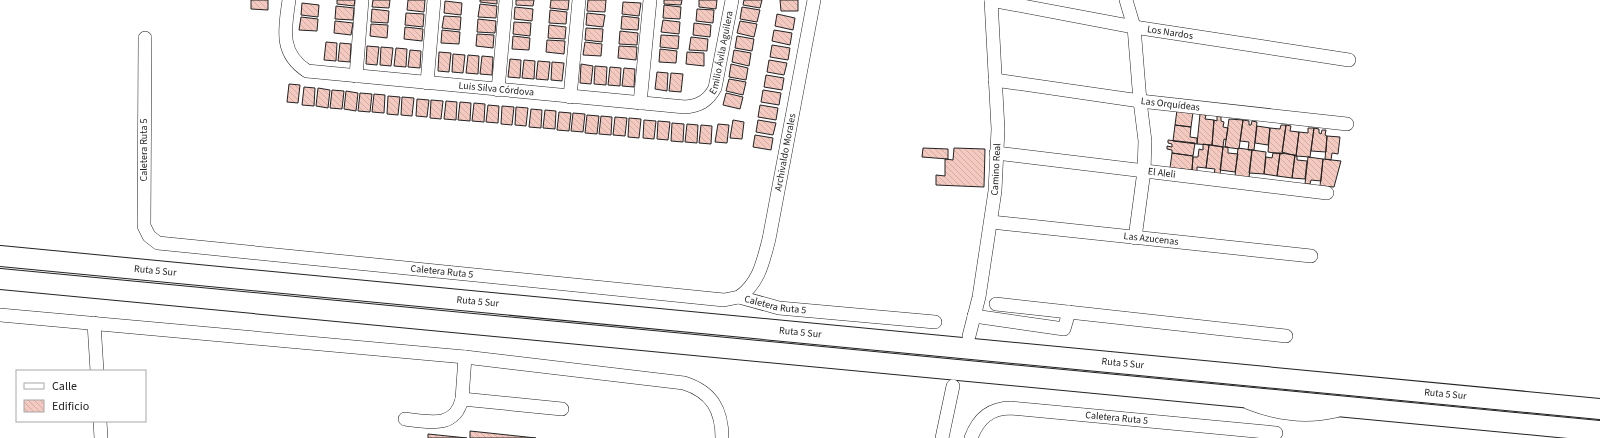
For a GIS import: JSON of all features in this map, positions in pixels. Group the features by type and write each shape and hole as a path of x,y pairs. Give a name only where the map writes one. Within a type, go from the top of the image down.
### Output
{"highway":[{"name":"Ruta 5 Sur","path":"0,256 1600,409"},
{"path":"0,279 1600,431"}],"street":[{"name":"Luis Silva Córdova","path":"288,0 285,36 288,49 293,59 299,66 307,71 685,107 694,106 704,102"},
{"path":"356,76 362,0"},
{"path":"427,83 434,0"},
{"path":"498,90 506,0"},
{"path":"570,97 579,0"},
{"path":"640,103 650,0"},
{"name":"Emilio Ávila Aguilera","path":"704,102 711,94 717,81 732,0"},
{"name":"Archivaldo Morales","path":"739,297 748,291 760,271 769,239 814,0"},
{"name":"Los Nardos","path":"991,0 1134,27 1349,60"},
{"name":"Camino Real","path":"969,336 980,297 995,191 998,129 991,0"},
{"path":"1126,0 1134,27 1145,141 1144,171 1135,238"},
{"name":"Caletera Ruta 5","path":"145,38 144,226 149,236 158,243 724,300 739,297 779,308 935,322"},
{"name":"Las Orquídeas","path":"995,80 1140,101 1346,124"},
{"name":"El Aleli","path":"996,153 1327,193"},
{"name":"Las Azucenas","path":"991,222 1311,256"},
{"path":"996,304 1286,336"},
{"path":"974,316 1064,329 1069,312"},
{"path":"0,315 465,357 684,383 699,389 712,400 719,414 722,438"},
{"path":"94,323 97,370"},
{"path":"405,420 432,422 446,420 456,412 462,399 465,357"},
{"path":"942,438 953,386"},
{"path":"462,399 562,409"},
{"name":"Caletera Ruta 5","path":"971,438 976,425 986,415 998,409 1011,408 1276,433"},
{"path":"100,422 101,438"}],"building":[{"path":"251,0 268,0 268,10 251,9"},
{"path":"337,0 355,0 354,6 337,4"},
{"path":"373,0 390,0 389,8 372,7"},
{"path":"408,0 425,0 424,12 407,10"},
{"path":"480,0 497,0 497,4 480,2"},
{"path":"516,0 534,0 533,6 516,5"},
{"path":"551,0 569,0 568,10 550,8"},
{"path":"588,0 606,0 605,12 587,11"},
{"path":"664,0 682,0 681,5 664,4"},
{"path":"699,0 717,0 716,9 699,7"},
{"path":"744,0 762,0 760,8 743,5"},
{"path":"780,0 798,0 798,11 781,11"},
{"path":"445,1 462,3 461,15 444,13"},
{"path":"623,2 641,3 639,16 622,14"},
{"path":"302,3 319,5 318,17 301,15"},
{"path":"480,4 497,6 496,18 478,17"},
{"path":"664,5 681,7 680,19 663,18"},
{"path":"336,6 354,8 353,20 335,19"},
{"path":"515,7 533,9 532,21 514,19"},
{"path":"742,7 760,10 757,22 740,19"},
{"path":"372,9 389,11 388,23 371,22"},
{"path":"697,9 714,10 713,23 696,21"},
{"path":"550,10 567,12 566,24 549,23"},
{"path":"406,13 424,14 423,27 405,25"},
{"path":"587,13 605,15 603,27 586,25"},
{"path":"777,14 795,18 793,30 775,26"},
{"path":"444,16 461,17 460,30 442,28"},
{"path":"622,16 639,18 638,30 621,29"},
{"path":"301,17 318,19 317,31 299,30"},
{"path":"478,19 496,21 495,33 477,32"},
{"path":"663,20 680,22 679,34 661,32"},
{"path":"335,21 353,23 351,35 334,33"},
{"path":"740,21 757,24 754,37 737,33"},
{"path":"514,22 531,23 530,36 513,34"},
{"path":"694,23 711,25 710,37 693,35"},
{"path":"371,24 388,25 387,38 370,36"},
{"path":"549,25 566,27 565,39 548,38"},
{"path":"405,27 423,29 422,41 404,39"},
{"path":"586,28 603,29 602,42 585,40"},
{"path":"442,30 460,32 459,44 441,43"},
{"path":"774,30 792,33 790,45 772,41"},
{"path":"620,31 638,33 637,45 619,44"},
{"path":"477,34 494,35 493,48 476,46"},
{"path":"661,35 679,36 678,49 660,47"},
{"path":"513,36 530,38 529,50 512,49"},
{"path":"737,36 754,39 752,51 735,48"},
{"path":"691,37 708,39 707,51 689,50"},
{"path":"547,40 565,41 564,54 546,52"},
{"path":"326,42 337,43 336,61 324,60"},
{"path":"585,42 602,44 601,56 583,55"},
{"path":"340,43 351,44 350,62 338,61"},
{"path":"772,45 790,48 788,60 770,57"},
{"path":"367,46 379,47 377,65 366,64"},
{"path":"619,46 637,47 636,60 618,58"},
{"path":"381,47 393,48 391,66 380,65"},
{"path":"396,48 407,49 406,67 394,66"},
{"path":"660,49 677,51 676,63 659,62"},
{"path":"410,50 421,51 420,68 408,67"},
{"path":"734,50 751,53 749,66 732,62"},
{"path":"439,52 451,53 449,72 438,71"},
{"path":"687,52 704,53 704,66 686,64"},
{"path":"453,54 465,55 463,73 452,72"},
{"path":"468,55 479,56 478,74 466,73"},
{"path":"482,56 493,57 492,75 480,74"},
{"path":"510,59 521,60 520,78 508,77"},
{"path":"524,60 535,61 534,79 522,78"},
{"path":"769,60 787,63 784,75 767,72"},
{"path":"538,61 550,62 548,80 536,79"},
{"path":"552,62 564,63 562,81 551,80"},
{"path":"581,64 593,66 591,84 580,83"},
{"path":"731,64 748,68 746,80 729,77"},
{"path":"595,66 607,67 606,85 594,84"},
{"path":"610,67 621,68 620,86 608,85"},
{"path":"624,68 635,69 634,87 622,86"},
{"path":"657,72 668,73 667,91 655,89"},
{"path":"671,73 683,74 681,92 669,91"},
{"path":"766,75 784,78 782,90 764,87"},
{"path":"729,79 746,82 743,95 726,91"},
{"path":"289,84 300,85 298,103 287,102"},
{"path":"304,87 315,88 314,106 302,105"},
{"path":"318,88 330,90 328,108 316,106"},
{"path":"332,90 344,91 342,109 330,108"},
{"path":"763,90 781,93 779,105 761,102"},
{"path":"346,91 358,93 356,111 344,109"},
{"path":"360,93 372,94 370,112 358,111"},
{"path":"726,93 743,97 740,109 723,105"},
{"path":"374,94 385,95 384,113 372,112"},
{"path":"388,96 400,97 398,115 387,114"},
{"path":"402,97 414,98 412,116 401,115"},
{"path":"417,99 429,100 427,117 416,116"},
{"path":"431,100 443,101 441,119 430,118"},
{"path":"446,101 457,102 456,120 444,119"},
{"path":"460,102 471,103 470,121 458,120"},
{"path":"474,103 485,104 484,122 472,121"},
{"path":"488,105 499,106 498,123 486,122"},
{"path":"760,105 778,108 776,120 758,117"},
{"path":"502,106 514,107 512,125 501,124"},
{"path":"516,107 528,108 526,126 515,125"},
{"path":"531,109 542,110 541,128 529,127"},
{"path":"545,110 556,111 555,129 543,128"},
{"path":"1177,110 1193,112 1191,127 1175,125"},
{"path":"559,112 571,113 569,131 557,130"},
{"path":"573,113 585,114 583,132 571,131"},
{"path":"1200,114 1206,115 1205,119 1214,120 1212,145 1197,144"},
{"path":"587,115 599,116 597,134 585,133"},
{"path":"601,116 612,117 611,135 599,134"},
{"path":"1217,116 1221,117 1221,121 1224,122 1223,127 1228,128 1223,147 1212,145 1214,120 1217,121"},
{"path":"615,117 627,118 625,136 613,135"},
{"path":"629,118 641,119 639,138 628,137"},
{"path":"1229,119 1243,120 1239,149 1225,147"},
{"path":"644,120 656,121 654,139 643,138"},
{"path":"733,120 744,122 742,139 730,138"},
{"path":"758,120 776,123 773,135 756,132"},
{"path":"1243,120 1249,121 1249,125 1251,125 1252,121 1257,122 1254,150 1248,150 1249,142 1240,141"},
{"path":"658,121 670,122 668,140 657,139"},
{"path":"672,123 684,124 683,142 671,141"},
{"path":"687,124 698,125 697,143 685,142"},
{"path":"718,124 729,125 727,143 715,142"},
{"path":"701,125 712,126 711,144 699,143"},
{"path":"1175,125 1191,127 1190,137 1197,138 1197,144 1173,141"},
{"path":"1281,125 1286,125 1282,154 1268,152 1270,128 1280,129"},
{"path":"1286,125 1291,126 1290,131 1299,132 1296,156 1282,152"},
{"path":"1257,126 1270,128 1268,145 1255,143"},
{"path":"1308,128 1314,128 1310,157 1296,156 1299,132 1308,133"},
{"path":"1314,128 1319,129 1319,133 1321,134 1322,130 1326,130 1326,152 1311,151"},
{"path":"755,135 773,138 771,150 753,147"},
{"path":"1327,136 1340,137 1338,154 1332,153 1331,160 1325,159"},
{"path":"1168,140 1195,143 1193,156 1172,153 1172,150 1167,149 1167,146 1172,147 1172,144 1168,143"},
{"path":"1203,144 1209,145 1206,168 1197,167 1197,171 1192,170 1193,157 1198,157 1199,149 1203,150"},
{"path":"1209,145 1223,147 1220,175 1214,174 1215,169 1206,168"},
{"path":"1223,147 1228,147 1228,153 1238,154 1235,172 1220,170"},
{"path":"923,148 948,149 948,159 922,157"},
{"path":"954,148 985,149 984,187 936,185 936,175 945,176 945,159 953,160"},
{"path":"1238,148 1252,150 1249,178 1235,176"},
{"path":"1252,150 1266,152 1264,174 1249,173"},
{"path":"1172,153 1193,156 1192,170 1170,168"},
{"path":"1273,153 1280,153 1277,176 1264,174 1266,157 1272,158"},
{"path":"1280,153 1295,155 1292,178 1277,176"},
{"path":"1295,155 1297,156 1297,160 1307,161 1305,179 1292,178"},
{"path":"1308,157 1323,159 1321,181 1311,180 1310,184 1305,184"},
{"path":"1323,159 1341,161 1334,187 1320,186"},
{"path":"470,431 536,438 470,438"},
{"path":"428,434 467,438 428,438"}]}
